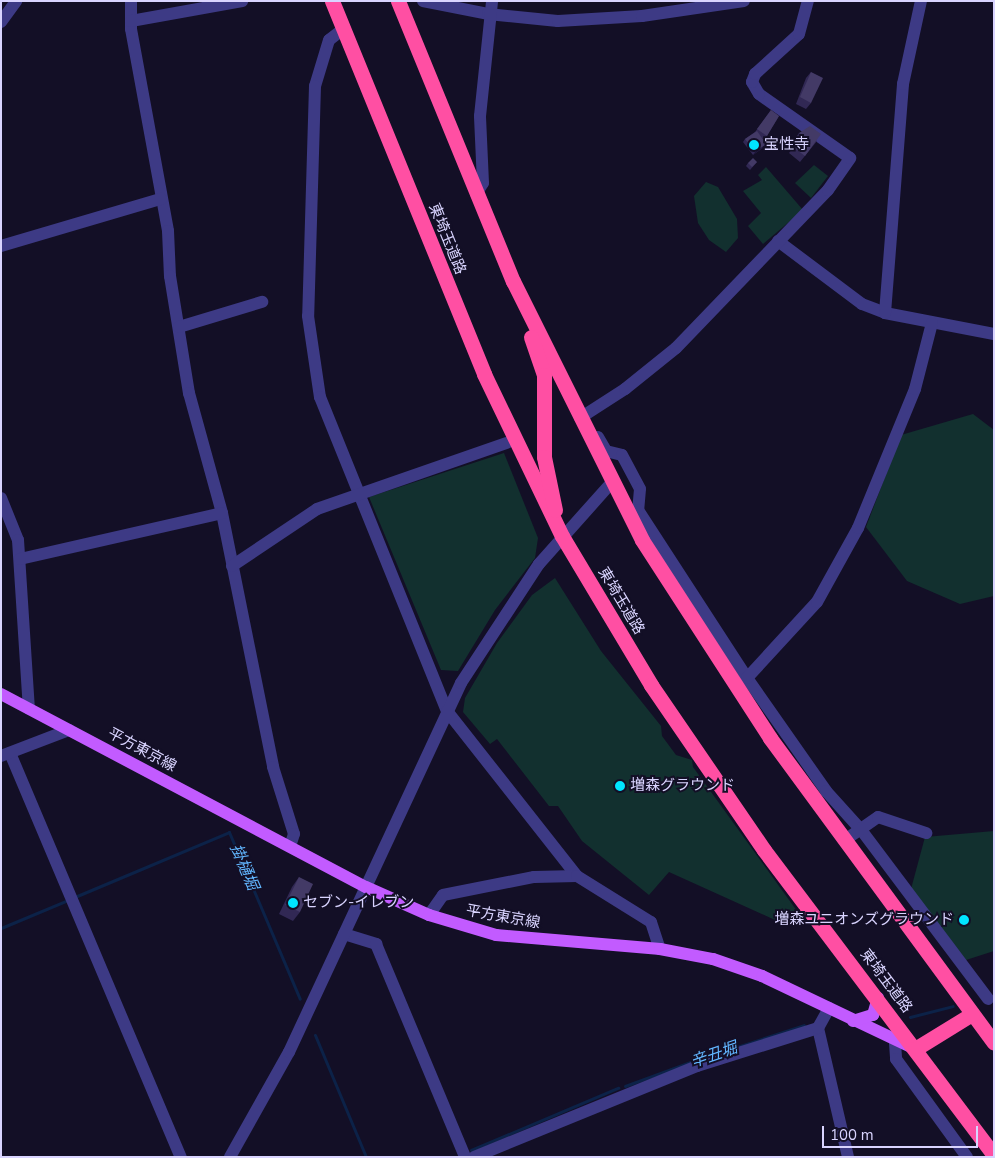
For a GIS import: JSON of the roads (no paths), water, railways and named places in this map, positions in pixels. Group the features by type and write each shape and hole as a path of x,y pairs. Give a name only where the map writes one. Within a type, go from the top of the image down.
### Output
{"highway":[{"name":"東埼玉道路","path":"332,1 342,30 484,374 562,536 651,685 764,850 878,998 994,1155"},
{"path":"398,1 476,194 523,302 583,417 612,482 642,540 703,636 845,840 994,1043"},
{"path":"523,302 544,375 544,457 562,536"},
{"path":"915,1048 972,1014"}],"main road":[{"name":"平方東京線","path":"1,694 366,887 428,915 496,935 660,949 713,959 762,976 829,1008 895,1043 915,1048"},
{"path":"853,1021 873,1015 878,998"}],"street":[{"path":"1,22 16,1"},
{"path":"131,1 131,21 161,198 189,394 222,513 262,720 294,834 290,846"},
{"path":"423,1 488,14 558,21 599,19 744,1"},
{"path":"476,194 483,183 480,116 488,14 492,1"},
{"path":"808,1 799,34 755,74 752,82 759,94 850,158 828,190 676,348 583,417 606,451 622,455 640,489 638,510 747,678 826,791 862,831 991,996 972,1014"},
{"path":"884,313 903,84 921,1"},
{"path":"131,21 238,2"},
{"path":"342,30 329,40 315,86 308,316 320,397 357,494 447,711 577,876 651,922 660,949"},
{"path":"1,246 161,198"},
{"path":"778,241 862,304 884,313 994,334"},
{"path":"179,327 262,302"},
{"path":"747,678 817,602 858,528 916,389 932,323"},
{"path":"232,566 317,509 507,443"},
{"path":"230,1157 273,1085 447,711 495,626 562,536 612,482"},
{"path":"1,498 20,559 29,709"},
{"path":"20,559 222,513"},
{"path":"69,730 6,755 182,1157"},
{"path":"845,840 862,831 869,822 886,818 926,833"},
{"path":"428,915 443,894 534,877 577,876"},
{"path":"344,934 376,944 465,1157"},
{"path":"829,1008 818,1028 848,1157"},
{"path":"474,1157 697,1066 818,1028"},
{"path":"895,1043 896,1059 967,1157"}],"waterway":[{"name":"掛樋堀","path":"77,896 229,832 300,999"},
{"name":"掛樋堀","path":"1,928 68,900"},
{"name":"辛丑堀","path":"910,1017 953,1006"},
{"name":"辛丑堀","path":"703,1058 804,1025"},
{"name":"掛樋堀","path":"315,1035 366,1157"},
{"name":"辛丑堀","path":"625,1086 690,1062"},
{"name":"辛丑堀","path":"471,1150 618,1088"}],"place":[{"name":"宝性寺","path":"754,145"},
{"name":"増森グラウンド","path":"620,786"},
{"name":"セブン-イレブン","path":"293,903"},
{"name":"増森ユニオンズグラウンド","path":"964,920"}]}
